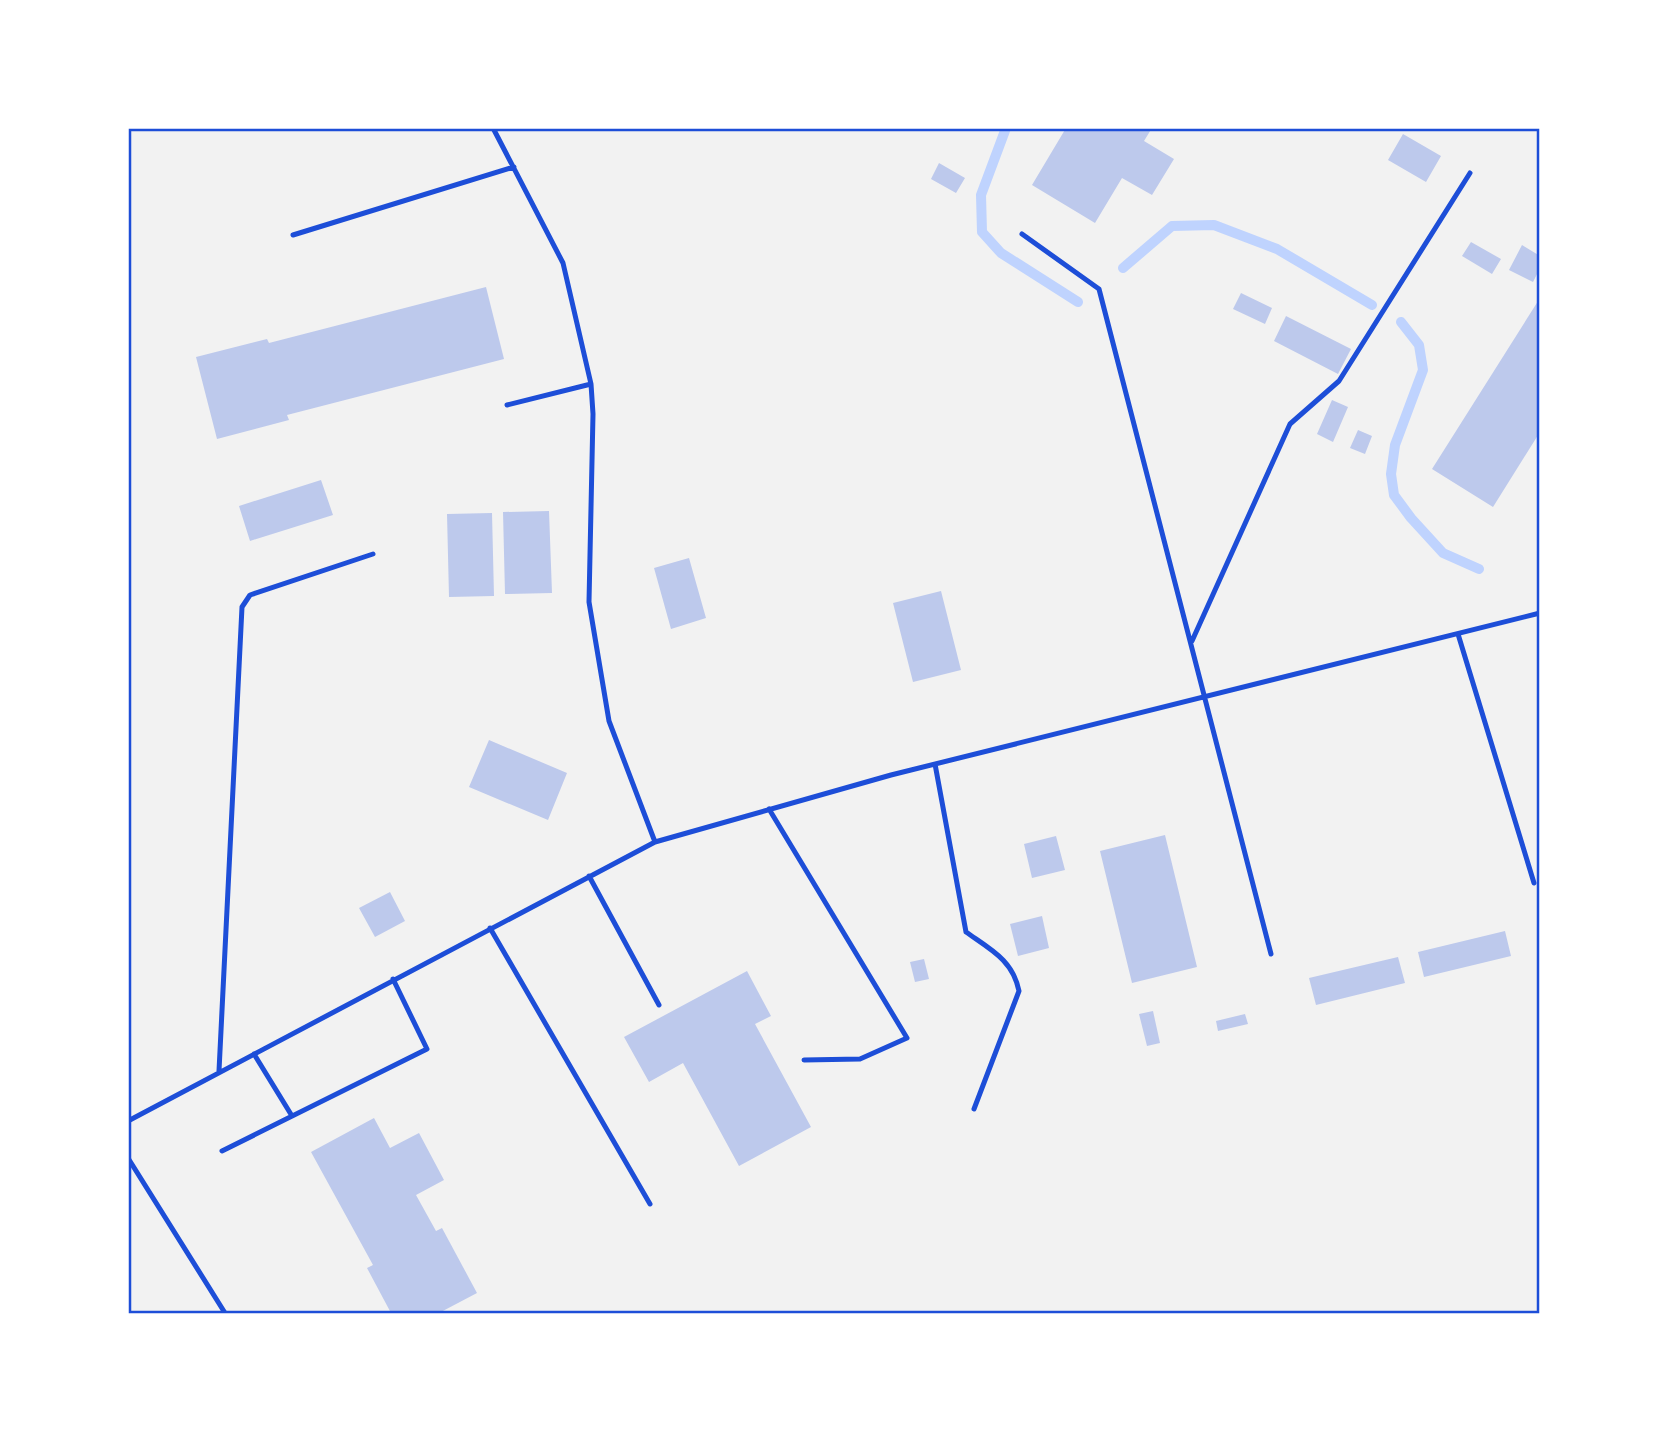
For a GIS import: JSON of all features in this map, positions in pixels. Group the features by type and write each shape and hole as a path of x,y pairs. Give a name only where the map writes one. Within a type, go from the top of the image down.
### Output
{"lane":[{"path":"493,128 563,263 591,384 593,414 589,602 609,721 655,842"},
{"path":"293,235 514,167"},
{"path":"1192,641 1290,424 1339,381 1470,173"},
{"path":"1022,234 1099,289 1207,698 1271,954"},
{"path":"507,405 591,384"},
{"path":"219,1071 242,607 250,595 373,554"},
{"path":"128,1121 655,842 935,764 1540,613"},
{"path":"1458,634 1534,883"},
{"path":"935,764 966,932 997,954 1015,973 1019,991 974,1109"},
{"path":"769,809 906,1038 860,1059 804,1060"},
{"path":"589,876 659,1005"},
{"path":"490,928 650,1204"},
{"path":"222,1151 427,1049 393,979"},
{"path":"254,1054 292,1116"},
{"path":"128,1158 225,1313"}],"building":[{"path":"1066,128 1152,128 1144,141 1174,159 1152,195 1122,178 1095,223 1032,185"},
{"path":"1403,134 1441,156 1426,182 1388,160"},
{"path":"939,163 965,178 956,193 931,179"},
{"path":"1471,242 1501,259 1492,274 1462,256"},
{"path":"1522,245 1540,256 1540,268 1533,282 1509,270"},
{"path":"486,287 504,359 287,415 289,420 217,439 196,357 267,339 269,343"},
{"path":"1241,293 1272,308 1265,324 1233,309"},
{"path":"1540,298 1540,432 1493,507 1432,469"},
{"path":"1286,316 1351,349 1338,374 1274,341"},
{"path":"1332,400 1348,407 1333,442 1317,434"},
{"path":"1358,430 1372,436 1365,454 1350,448"},
{"path":"321,480 333,515 250,541 239,506"},
{"path":"549,511 552,593 505,594 503,512"},
{"path":"492,513 494,596 449,597 447,514"},
{"path":"689,558 706,618 671,629 654,568"},
{"path":"941,591 961,670 913,682 893,603"},
{"path":"489,740 567,773 548,820 469,787"},
{"path":"1165,835 1197,967 1132,983 1100,851"},
{"path":"1056,836 1065,870 1032,878 1024,844"},
{"path":"390,892 405,921 375,937 359,908"},
{"path":"1042,916 1049,948 1018,956 1010,924"},
{"path":"1505,931 1511,956 1424,977 1418,952"},
{"path":"1398,957 1405,983 1316,1005 1309,978"},
{"path":"924,959 929,979 915,982 910,962"},
{"path":"747,971 771,1016 755,1024 811,1127 739,1166 683,1063 649,1082 624,1037"},
{"path":"1153,1011 1160,1043 1147,1046 1139,1014"},
{"path":"1245,1014 1248,1024 1218,1031 1216,1021"},
{"path":"374,1118 390,1148 419,1133 444,1180 416,1195 436,1231 442,1228 477,1293 439,1313 391,1313 367,1268 373,1265 311,1152"}],"waterway":[{"path":"1006,128 981,195 982,232 1001,253 1078,302"},
{"path":"1123,268 1172,226 1214,225 1277,249 1372,305"},
{"path":"1401,322 1419,345 1423,370 1395,445 1391,474 1394,495 1443,553 1479,569"}]}
